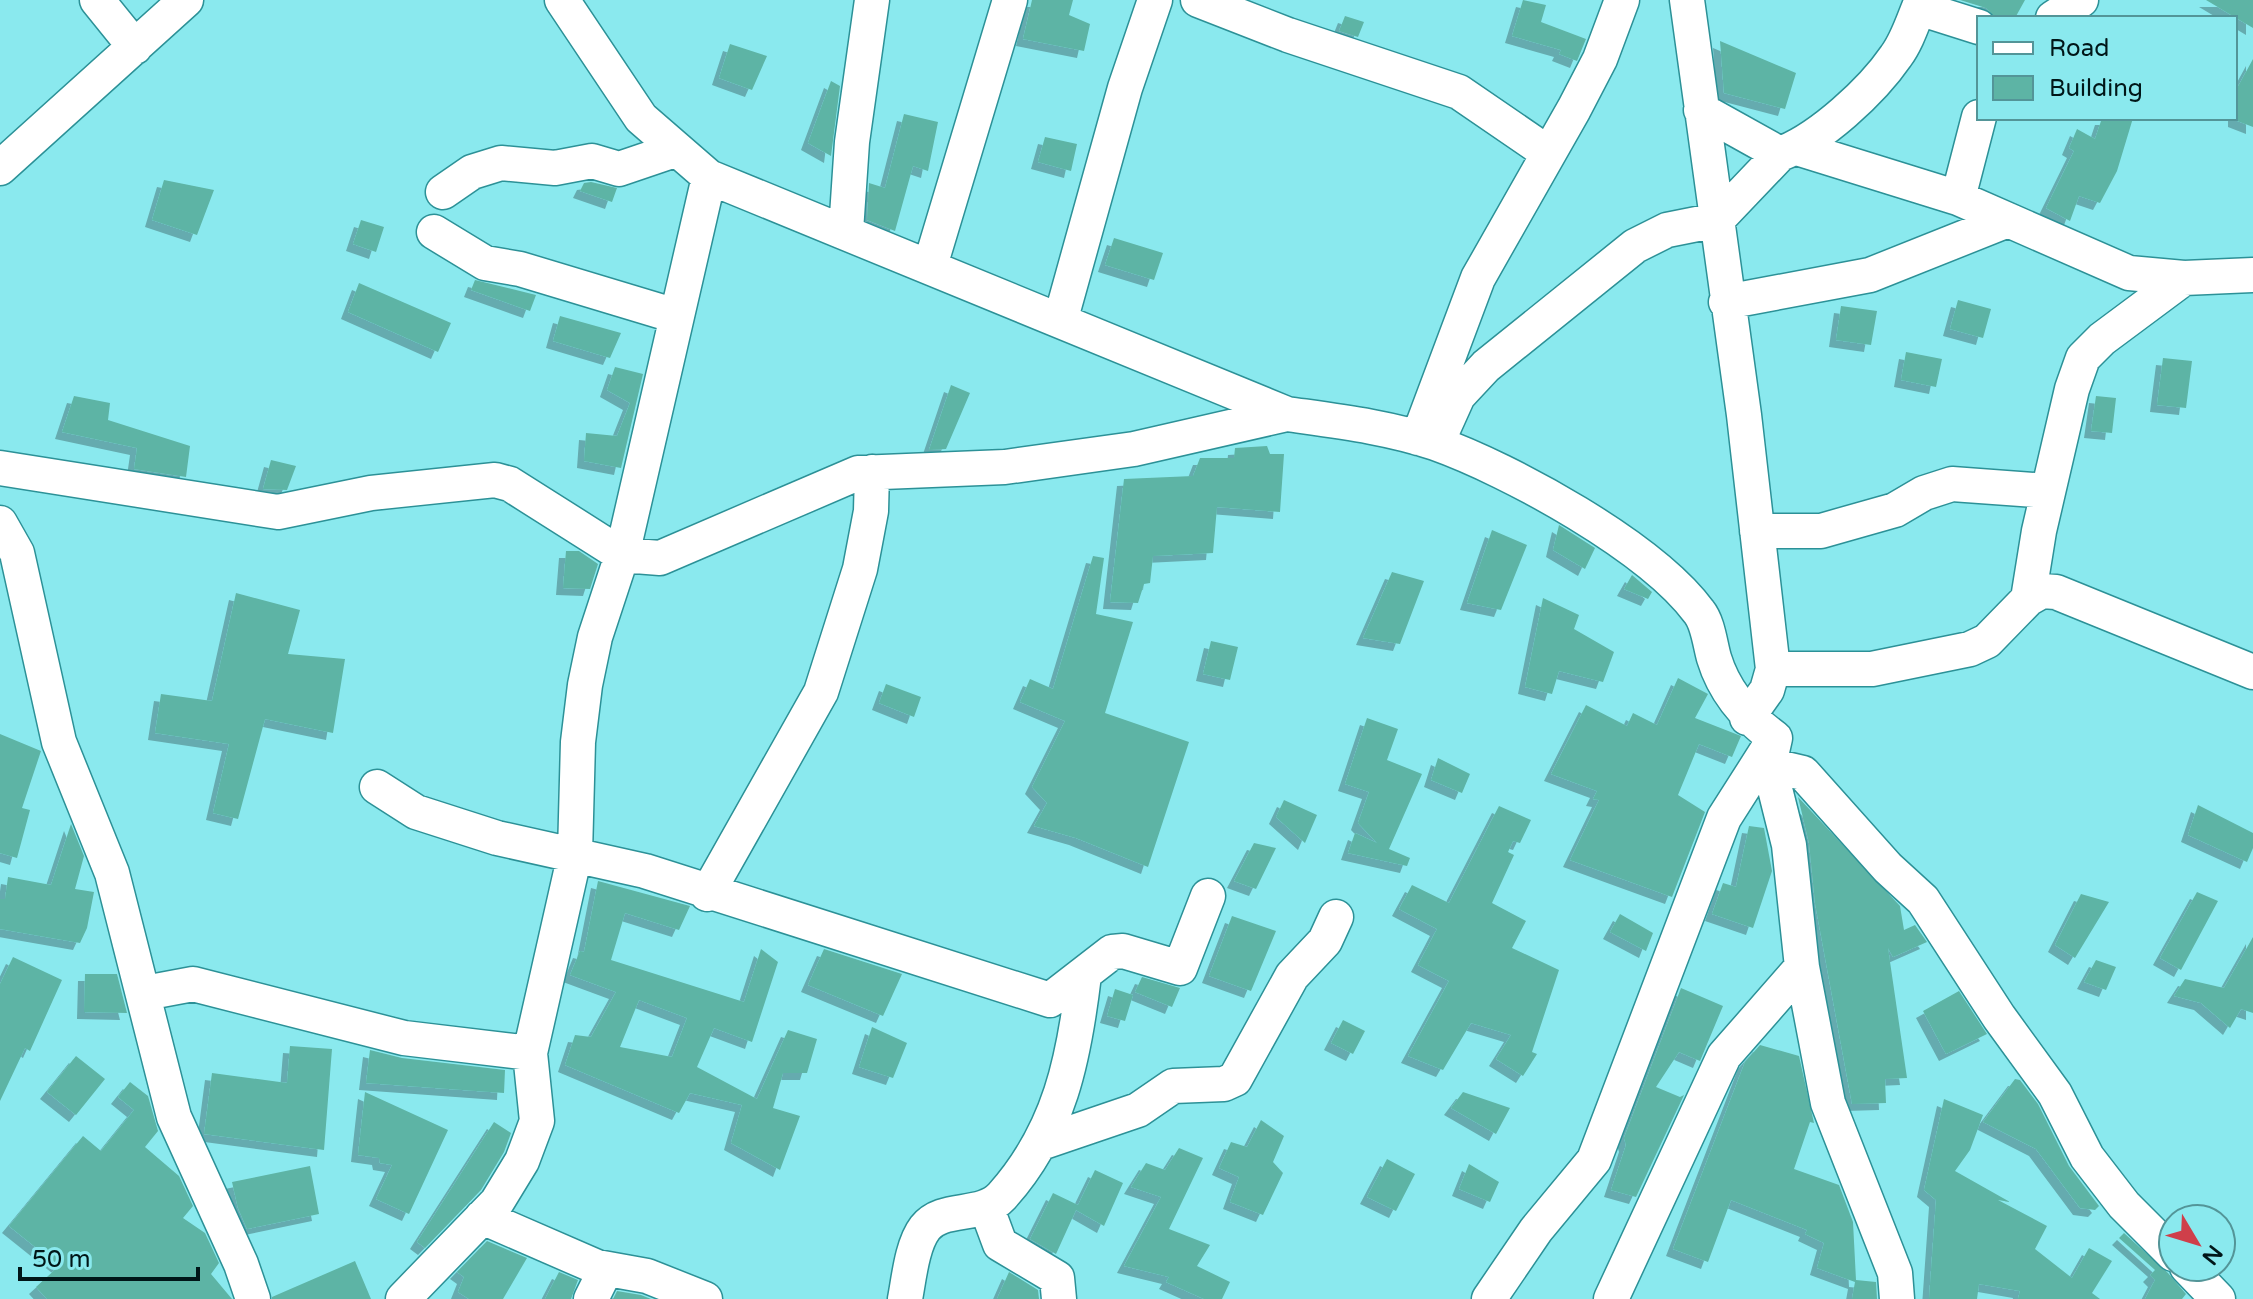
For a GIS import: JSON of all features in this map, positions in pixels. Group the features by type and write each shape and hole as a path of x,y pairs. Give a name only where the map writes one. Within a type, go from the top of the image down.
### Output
{"street":[{"path":"97,0 135,47"},
{"path":"0,168 186,0"},
{"path":"562,0 641,118 709,177 1061,318 1287,414 1427,441 1549,495 1658,571 1701,613 1716,665 1747,718 1772,752 1803,773 1888,868 1923,900 1999,1017 2055,1094 2087,1157 2124,1205 2157,1238"},
{"path":"846,231 852,142 872,0"},
{"path":"930,266 1010,0"},
{"path":"1061,318 1125,88 1155,0"},
{"path":"1198,0 1288,35 1459,92 1548,153"},
{"path":"1427,441 1478,278 1600,59 1622,0"},
{"path":"1687,0 1773,669 1767,690 1747,718"},
{"path":"2056,16 2081,0"},
{"path":"1427,441 1458,396 1486,366 1635,246 1667,230 1717,220 1788,151 1876,82 1898,53 1920,4 1977,26"},
{"path":"1701,110 1788,151 1958,198 2129,273 2184,278 2253,275"},
{"path":"1958,198 1978,120"},
{"path":"443,192 472,172 501,163 555,168 592,161 619,169 675,150"},
{"path":"403,1299 497,1202 522,1161 537,1121 530,1053 575,854 578,742 585,685 595,637 622,555 709,177"},
{"path":"1726,302 1870,275 2008,220"},
{"path":"434,232 485,263 520,269 676,316"},
{"path":"2028,599 2048,491 2072,389 2083,358 2102,339 2184,278"},
{"path":"0,468 278,512 371,493 495,480 510,484 622,555 660,558 858,473 1005,467 1120,451 1287,414"},
{"path":"707,894 821,692 860,569 871,511 872,472"},
{"path":"1757,531 1821,531 1895,510 1924,493 1952,484 2048,491"},
{"path":"0,523 17,553 59,742 112,873 145,993 174,1117 241,1264 253,1299"},
{"path":"1773,669 1872,669 1970,649 1987,641 2028,599 2042,591 2056,592 2253,672"},
{"path":"1772,752 1789,845 1802,967 1828,1103 1895,1273 1897,1299"},
{"path":"1489,1299 1536,1230 1594,1160 1724,818 1772,752"},
{"path":"377,787 416,812 497,838 645,871 707,894 1050,1000 1112,952 1123,951 1180,968 1208,896"},
{"path":"1041,1143 1138,1110 1173,1086 1224,1084 1235,1079 1292,976 1325,941 1336,917"},
{"path":"1611,1299 1724,1056 1802,967"},
{"path":"905,1299 924,1228 938,1217 987,1209 1025,1167 1041,1143 1073,1061 1084,975"},
{"path":"145,993 193,984 404,1038 530,1053"},
{"path":"987,1209 1000,1244 1057,1278 1059,1299"},
{"path":"482,1217 598,1284 647,1276 690,1297"},
{"path":"2202,1283 2218,1299"}],"building":[{"path":"1032,0 1073,0 1069,15 1090,24 1084,51 1023,39"},
{"path":"1523,0 1546,5 1541,22 1586,39 1577,61 1559,54 1561,50 1512,36"},
{"path":"1960,0 2025,0 2016,16 1994,16 1986,8"},
{"path":"2206,0 2253,0 2253,28"},
{"path":"1345,16 1364,22 1358,37 1339,31"},
{"path":"1720,41 1796,73 1785,109 1724,93"},
{"path":"730,44 767,56 752,90 719,78"},
{"path":"2253,59 2253,127 2235,120 2237,88"},
{"path":"831,81 840,86 831,156 808,143"},
{"path":"904,114 938,122 928,171 913,166 895,231 867,220 869,183 885,188"},
{"path":"2101,120 2132,120 2117,171 2100,203 2079,196 2070,221 2046,208 2074,151 2069,148 2077,129 2095,139"},
{"path":"1045,137 1077,144 1071,171 1038,162"},
{"path":"164,180 214,190 197,235 152,220"},
{"path":"584,183 617,188 612,202 580,191"},
{"path":"361,220 384,227 376,252 353,244"},
{"path":"1114,238 1163,253 1154,280 1105,265"},
{"path":"475,280 536,295 530,311 471,290"},
{"path":"359,283 451,323 438,352 348,312"},
{"path":"1958,300 1991,309 1983,338 1950,329"},
{"path":"1841,306 1877,311 1871,345 1836,340"},
{"path":"560,316 621,333 610,358 553,341"},
{"path":"1906,352 1942,359 1936,387 1901,380"},
{"path":"2163,358 2192,361 2186,408 2157,405"},
{"path":"615,367 643,374 621,468 584,461 586,433 617,436 630,403 607,390"},
{"path":"951,385 970,393 946,449 929,450"},
{"path":"74,396 110,403 108,420 190,446 186,477 134,469 137,448 62,432"},
{"path":"2096,396 2116,398 2112,433 2091,431"},
{"path":"1267,446 1270,454 1284,454 1280,512 1217,507 1213,553 1153,556 1150,583 1144,584 1138,603 1110,602 1124,479 1193,476 1200,458 1234,458 1235,448"},
{"path":"271,460 296,466 287,490 263,489"},
{"path":"1559,525 1595,548 1585,569 1553,550"},
{"path":"1492,530 1527,545 1501,610 1467,603"},
{"path":"566,551 579,551 598,564 590,589 563,588"},
{"path":"1093,556 1104,558 1096,614 1133,622 1105,713 1189,742 1148,867 1076,838 1034,826 1047,803 1032,787 1065,721 1020,702 1030,679 1053,689"},
{"path":"1392,572 1424,581 1400,644 1363,638"},
{"path":"1632,575 1652,592 1648,599 1624,589"},
{"path":"236,593 300,610 288,654 345,659 333,733 265,719 238,819 213,813 229,744 155,733 161,694 212,701"},
{"path":"1543,598 1579,615 1574,629 1614,652 1603,682 1559,671 1552,694 1525,687"},
{"path":"1211,641 1238,647 1230,680 1203,674"},
{"path":"1678,678 1708,694 1695,718 1741,736 1732,757 1699,744 1678,795 1705,812 1672,897 1570,860 1599,800 1593,799 1597,791 1551,774 1586,705 1627,726 1633,713 1657,725"},
{"path":"886,684 921,697 914,717 879,703"},
{"path":"1367,718 1398,729 1387,760 1422,774 1389,849 1410,858 1407,866 1348,853 1355,833 1377,843 1358,823 1369,792 1345,784"},
{"path":"0,734 41,751 22,808 30,810 17,858 0,853"},
{"path":"1438,758 1470,774 1462,793 1431,780"},
{"path":"1798,797 1900,906 1904,930 1915,925 1927,942 1893,957 1888,948 1907,1078 1885,1079 1886,1103 1852,1104 1815,903 1809,843"},
{"path":"1284,800 1317,815 1305,843 1276,817"},
{"path":"2198,805 2253,833 2253,848 2247,862 2188,835"},
{"path":"1499,806 1531,820 1520,843 1513,841 1508,852 1514,855 1492,903 1526,921 1512,948 1559,970 1532,1052 1537,1054 1523,1076 1496,1059 1511,1035 1471,1023 1443,1070 1408,1056 1449,981 1418,965 1437,929 1399,909 1412,885 1449,903"},
{"path":"71,824 84,856 75,889 94,892 87,928 80,943 0,929 0,899 5,899 8,877 51,885"},
{"path":"1749,826 1764,828 1772,871 1753,928 1712,914 1723,883 1736,887"},
{"path":"1254,843 1276,848 1256,889 1234,881"},
{"path":"598,881 690,906 679,930 625,913 611,960 744,1002 761,949 778,962 752,1042 714,1028 697,1067 757,1099 788,1030 817,1039 807,1073 783,1073 773,1108 800,1116 780,1170 731,1143 742,1105 690,1093 679,1113 565,1065 575,1035 591,1037 616,992 570,975 580,951 584,952","holes":["639,1000 687,1018 672,1057 620,1047"]},
{"path":"2197,892 2218,901 2181,970 2160,958"},
{"path":"2081,894 2109,902 2075,958 2055,945"},
{"path":"1620,914 1653,933 1646,951 1610,932"},
{"path":"1232,916 1276,931 1251,991 1209,976"},
{"path":"2253,937 2253,1013 2241,1009 2230,1028 2201,1003 2174,996 2185,979 2224,988"},
{"path":"824,949 902,974 883,1016 808,985"},
{"path":"13,957 62,980 30,1051 25,1048 0,1101 0,984"},
{"path":"2096,960 2116,967 2106,990 2084,982"},
{"path":"85,974 117,974 127,1013 84,1012"},
{"path":"1142,977 1180,988 1172,1007 1135,992"},
{"path":"1681,988 1723,1006 1700,1061 1679,1052 1656,1087 1680,1097 1684,1095 1636,1197 1611,1190 1626,1145 1624,1138"},
{"path":"1115,989 1133,995 1125,1021 1107,1016"},
{"path":"1959,991 1987,1034 1946,1054 1923,1011"},
{"path":"1343,1020 1365,1031 1353,1054 1331,1043"},
{"path":"872,1027 907,1043 893,1078 859,1067"},
{"path":"1760,1045 1799,1056 1814,1123 1810,1122 1794,1169 1839,1185 1853,1222 1856,1280 1876,1282 1877,1299 1852,1299 1855,1282 1817,1268 1824,1243 1805,1234 1807,1230 1731,1200 1708,1262 1673,1249 1745,1062"},
{"path":"290,1046 332,1049 324,1150 204,1134 212,1073 287,1083"},
{"path":"370,1050 402,1058 505,1070 504,1093 366,1083"},
{"path":"76,1056 105,1079 76,1115 47,1092"},
{"path":"2015,1079 2020,1080 2038,1104 2069,1166 2099,1206 2095,1210 2080,1208 2036,1149 1983,1122"},
{"path":"130,1082 148,1096 158,1131 145,1147 179,1176 193,1206 183,1218 205,1233 219,1263 211,1274 232,1299 47,1299 36,1287 59,1266 9,1226 83,1136 101,1151 134,1110 118,1097"},
{"path":"365,1092 448,1130 409,1214 376,1199 392,1165 380,1163 379,1158 358,1155"},
{"path":"1463,1092 1510,1108 1496,1134 1451,1108"},
{"path":"1944,1099 1983,1115 1970,1150 1955,1171 2010,1202 1998,1200 2047,1226 2035,1249 2072,1278 2089,1248 2112,1261 2092,1293 2100,1299 2018,1299 2020,1291 1979,1284 1977,1299 1929,1299 1936,1200 1924,1190"},
{"path":"1261,1120 1284,1136 1273,1162 1283,1173 1263,1215 1230,1202 1239,1177 1219,1168 1231,1142 1247,1147"},
{"path":"494,1122 511,1133 504,1152 481,1190 425,1248 417,1242"},
{"path":"1179,1148 1203,1158 1169,1229 1210,1245 1197,1266 1230,1282 1222,1299 1204,1299 1166,1282 1169,1277 1124,1266 1161,1197 1131,1187 1146,1163 1165,1170"},
{"path":"1387,1159 1415,1174 1396,1211 1367,1197"},
{"path":"1469,1164 1499,1182 1490,1202 1459,1189"},
{"path":"310,1166 319,1214 247,1229 232,1182"},
{"path":"1095,1170 1123,1183 1104,1226 1076,1210 1056,1254 1030,1239 1053,1193 1078,1205"},
{"path":"2124,1233 2157,1263 2157,1283 2177,1283 2186,1294 2182,1299 2145,1299 2155,1280 2150,1275 2155,1270 2119,1238"},
{"path":"487,1241 527,1258 503,1299 469,1299 458,1292 464,1277 457,1272"},
{"path":"355,1261 371,1299 272,1299 272,1297"},
{"path":"559,1272 578,1280 571,1299 545,1299"},
{"path":"1009,1272 1038,1290 1039,1299 997,1299"},
{"path":"617,1291 641,1295 651,1299 613,1299"}]}
